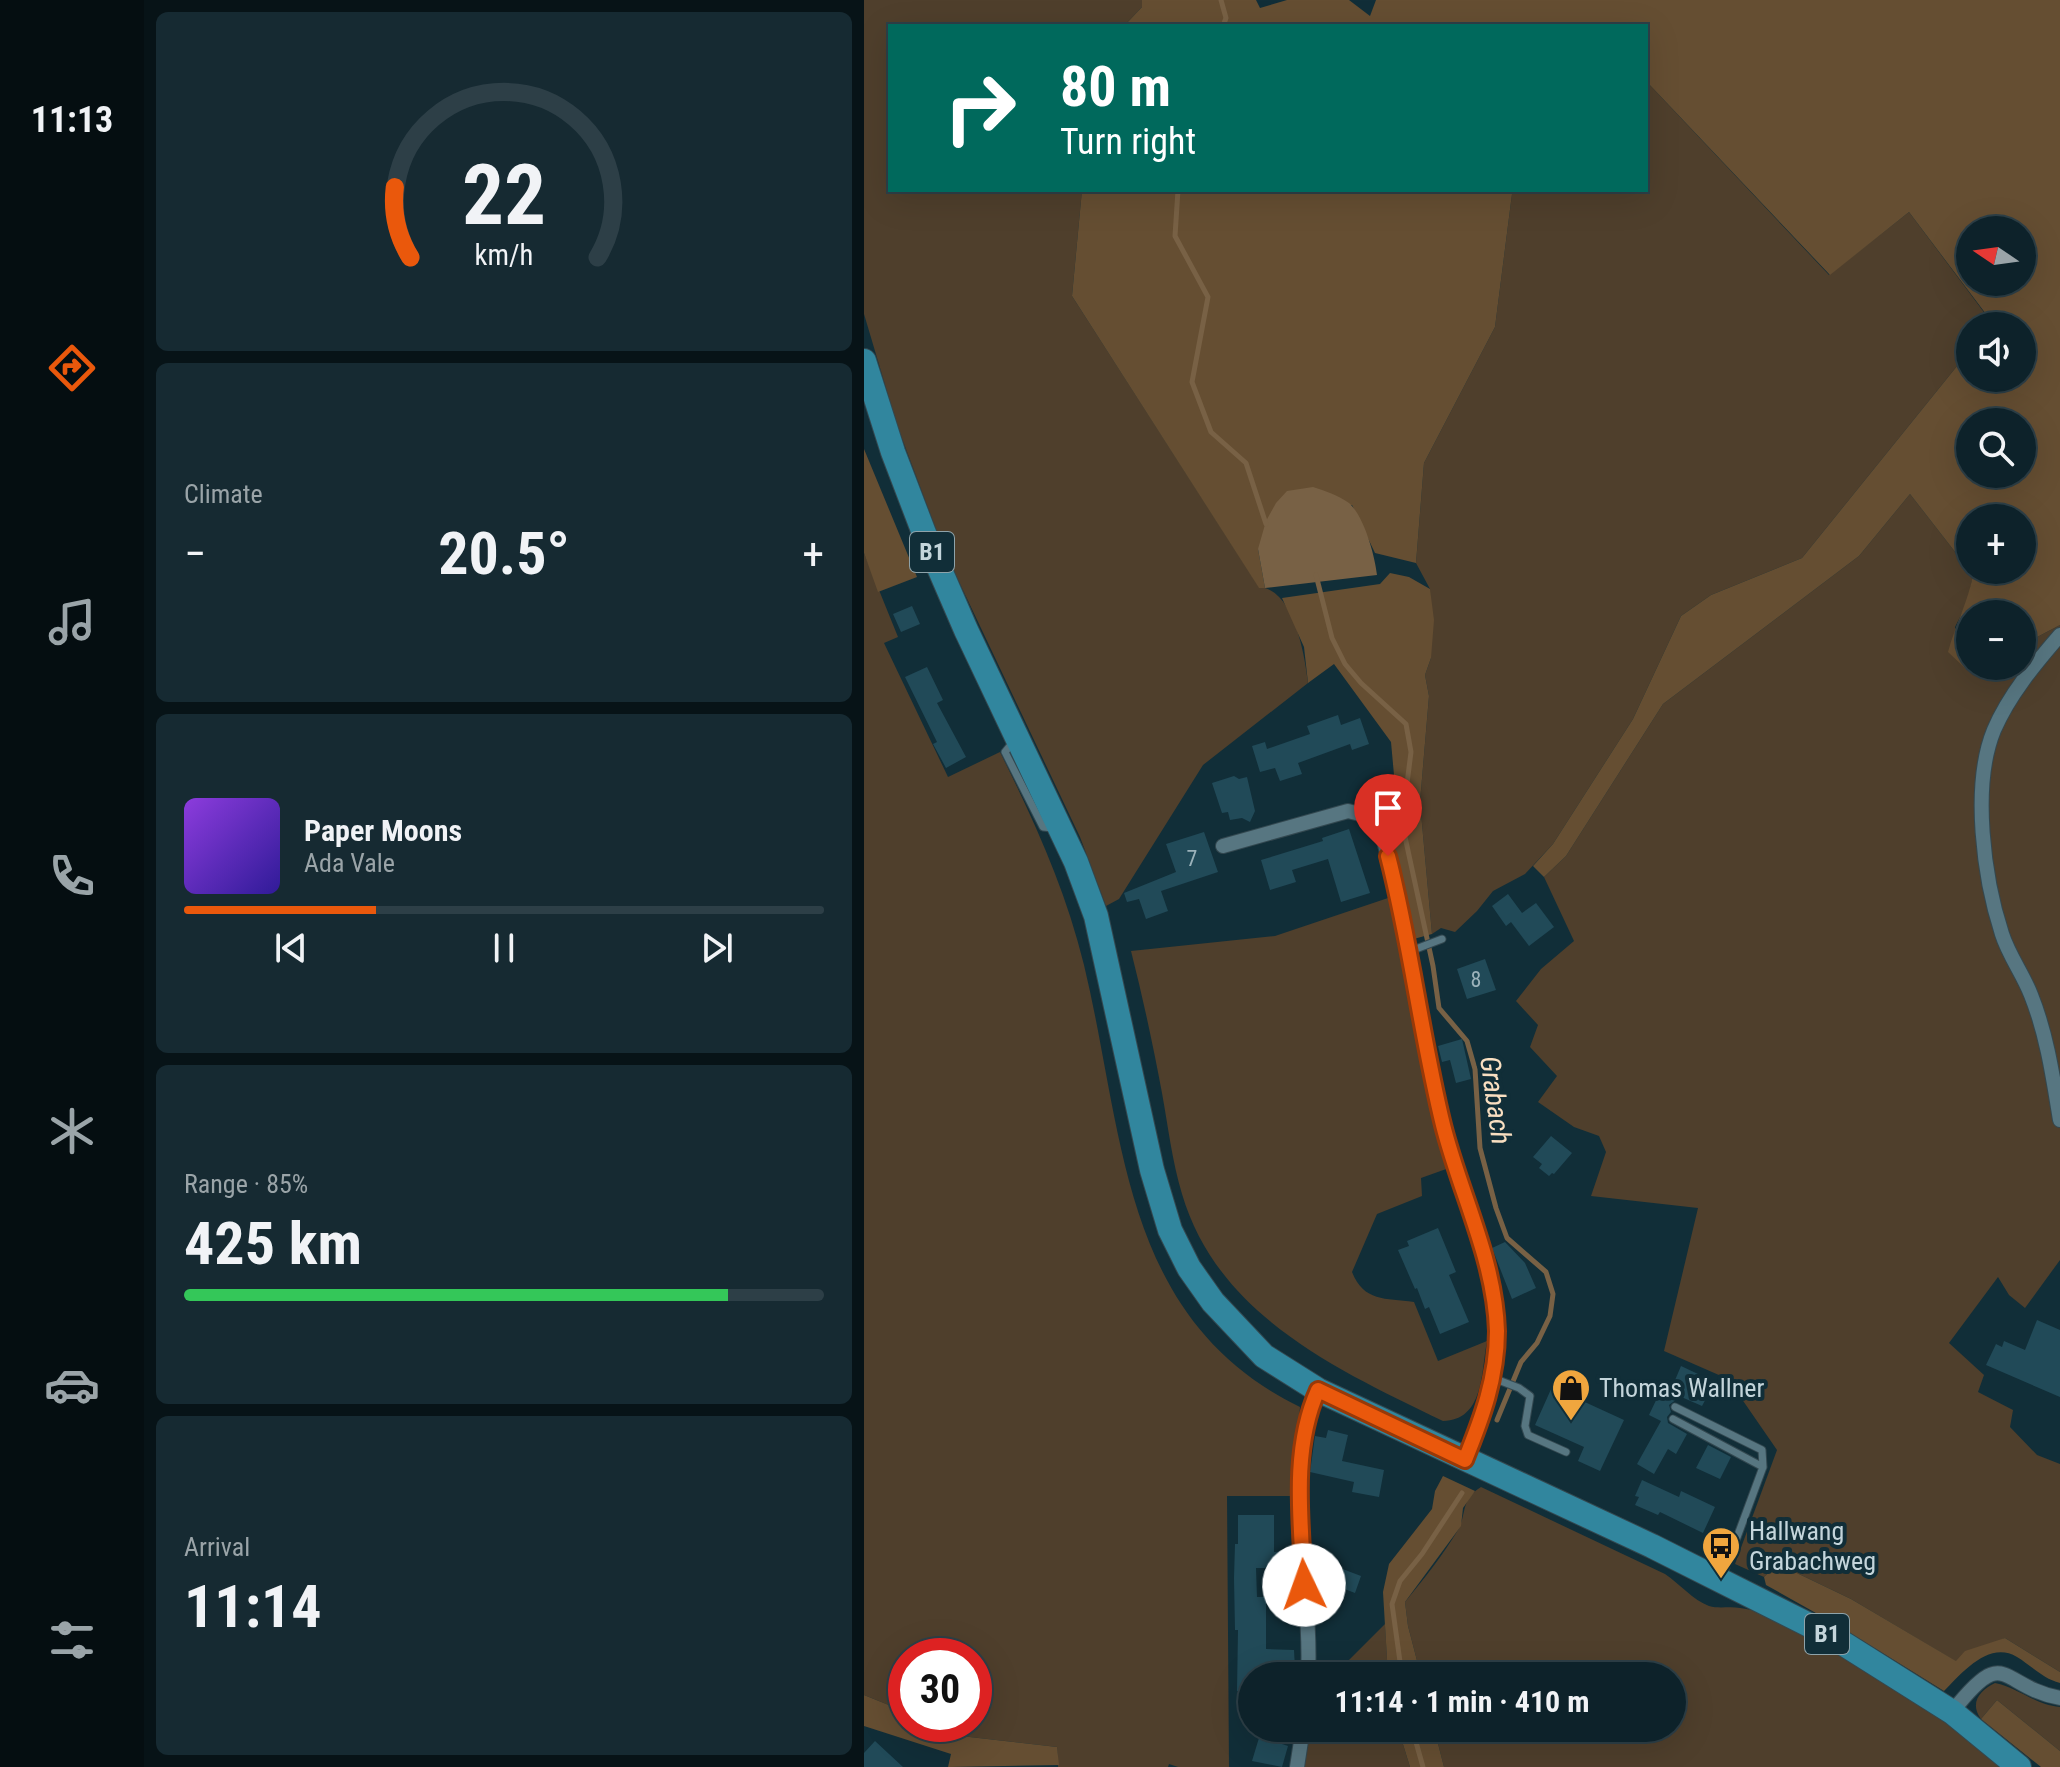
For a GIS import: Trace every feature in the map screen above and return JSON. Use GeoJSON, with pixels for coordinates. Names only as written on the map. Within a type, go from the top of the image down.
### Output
{"type":"FeatureCollection","features":[{"type":"Feature","properties":{"kind":"main road","name":"B1"},"geometry":{"type":"LineString","coordinates":[[864,361],[893,452],[924,533],[966,630],[1061,829],[1096,916],[1152,1170],[1170,1230],[1189,1268],[1213,1302],[1264,1356],[1318,1390],[1721,1580],[1833,1637],[1952,1712],[2019,1767]]}},
{"type":"Feature","properties":{"kind":"street"},"geometry":{"type":"LineString","coordinates":[[2060,635],[2017,691],[1994,732],[1987,759],[1983,833],[1987,884],[2003,938],[2031,994],[2050,1054],[2060,1120]]}},
{"type":"Feature","properties":{"kind":"street"},"geometry":{"type":"LineString","coordinates":[[1223,846],[1348,811],[1368,816],[1381,830],[1414,950],[1443,1126],[1485,1260],[1497,1329],[1498,1380],[1465,1460]]}},
{"type":"Feature","properties":{"kind":"street"},"geometry":{"type":"LineString","coordinates":[[1307,1662],[1300,1500],[1303,1438],[1310,1407],[1318,1390]]}},
{"type":"Feature","properties":{"kind":"street"},"geometry":{"type":"LineString","coordinates":[[1952,1712],[1972,1686],[1983,1676],[1994,1673],[2005,1673],[2047,1696],[2060,1698]]}},
{"type":"Feature","properties":{"kind":"street"},"geometry":{"type":"LineString","coordinates":[[1297,1767],[1301,1742]]}},
{"type":"Feature","properties":{"kind":"lane"},"geometry":{"type":"LineString","coordinates":[[1414,950],[1438,940]]}},
{"type":"Feature","properties":{"kind":"lane"},"geometry":{"type":"LineString","coordinates":[[1498,1380],[1530,1396],[1525,1426],[1528,1435],[1566,1452]]}},
{"type":"Feature","properties":{"kind":"lane"},"geometry":{"type":"LineString","coordinates":[[1675,1407],[1762,1450],[1763,1467],[1721,1580]]}},
{"type":"Feature","properties":{"kind":"lane"},"geometry":{"type":"LineString","coordinates":[[1673,1419],[1763,1467]]}},
{"type":"Feature","properties":{"kind":"shaded area"},"geometry":{"type":"Polygon","coordinates":[[[864,0],[1142,0],[1142,7],[1126,24],[888,24],[888,192],[1082,192],[1072,296],[1259,587],[1281,599],[1289,611],[1304,657],[1308,683],[1203,765],[1119,899],[1106,906],[1080,837],[943,548],[897,425],[864,314],[864,0]]]}},
{"type":"Feature","properties":{"kind":"shaded area"},"geometry":{"type":"Polygon","coordinates":[[[1142,0],[1256,0],[1260,8],[1287,0],[1349,0],[1370,16],[1376,0],[2060,0],[2060,625],[2036,638],[2036,600],[1966,600],[1971,584],[2036,584],[2036,504],[1956,504],[1956,553],[1910,494],[1859,556],[1663,704],[1566,856],[1544,877],[1533,866],[1553,844],[1633,719],[1681,616],[1711,595],[1802,558],[1956,367],[1956,392],[2036,392],[2036,312],[1984,312],[1972,296],[2036,296],[2036,216],[1956,216],[1956,274],[1909,212],[1830,275],[1648,83],[1648,24],[1126,24],[1142,7],[1142,0]]]}},
{"type":"Feature","properties":{"kind":"shaded area"},"geometry":{"type":"Polygon","coordinates":[[[1648,83],[1829,275],[1909,212],[1956,275],[1956,296],[1972,296],[1984,312],[1956,312],[1956,367],[1802,558],[1711,595],[1681,616],[1633,719],[1553,844],[1525,874],[1493,891],[1455,932],[1441,928],[1432,934],[1420,802],[1429,696],[1425,675],[1431,658],[1430,589],[1416,563],[1424,463],[1495,327],[1514,192],[1648,192],[1648,83]]]}},
{"type":"Feature","properties":{"kind":"shaded area"},"geometry":{"type":"Polygon","coordinates":[[[1082,192],[1514,192],[1495,327],[1424,463],[1416,563],[1375,553],[1352,505],[1258,549],[1265,588],[1259,588],[1072,296],[1082,192]]]}},
{"type":"Feature","properties":{"kind":"shaded area"},"geometry":{"type":"Polygon","coordinates":[[[864,449],[917,577],[878,592],[864,553],[864,449]]]}},
{"type":"Feature","properties":{"kind":"shaded area"},"geometry":{"type":"Polygon","coordinates":[[[1313,487],[1340,498],[1354,509],[1368,537],[1377,575],[1265,588],[1258,549],[1266,521],[1287,491],[1313,487]]]}},
{"type":"Feature","properties":{"kind":"shaded area"},"geometry":{"type":"Polygon","coordinates":[[[1910,494],[1956,553],[1956,584],[1971,584],[1968,600],[1956,600],[1956,680],[2036,680],[2036,638],[2060,625],[2060,1260],[2025,1308],[2009,1295],[1998,1277],[1949,1343],[1984,1375],[1978,1392],[2013,1410],[2010,1427],[2037,1455],[2060,1464],[2060,1672],[2005,1638],[1957,1662],[1851,1599],[1778,1564],[1764,1577],[1735,1564],[1777,1450],[1728,1379],[1664,1351],[1698,1208],[1591,1196],[1606,1152],[1599,1136],[1574,1127],[1538,1102],[1557,1076],[1530,1047],[1538,1025],[1516,1001],[1541,969],[1574,941],[1544,877],[1566,856],[1663,704],[1859,556],[1910,494]]]}},
{"type":"Feature","properties":{"kind":"shaded area"},"geometry":{"type":"Polygon","coordinates":[[[864,553],[898,637],[884,643],[948,777],[1000,752],[1048,856],[1084,965],[1123,1156],[1140,1217],[1163,1273],[1196,1325],[1241,1370],[1300,1407],[1293,1496],[1227,1496],[1229,1767],[1178,1767],[1169,1764],[1168,1767],[1058,1767],[1057,1747],[992,1740],[992,1638],[888,1638],[888,1705],[864,1695],[864,553]]]}},
{"type":"Feature","properties":{"kind":"shaded area"},"geometry":{"type":"Polygon","coordinates":[[[1390,573],[1409,577],[1430,589],[1434,620],[1431,658],[1425,675],[1429,696],[1420,802],[1432,934],[1399,943],[1391,897],[1388,828],[1394,775],[1391,742],[1334,664],[1308,683],[1304,647],[1282,598],[1380,584],[1390,573]]]}},
{"type":"Feature","properties":{"kind":"shaded area"},"geometry":{"type":"Polygon","coordinates":[[[1956,629],[1956,660],[1948,652],[1956,629]]]}},
{"type":"Feature","properties":{"kind":"shaded area"},"geometry":{"type":"Polygon","coordinates":[[[1391,897],[1423,1068],[1449,1168],[1421,1178],[1422,1196],[1377,1214],[1352,1272],[1369,1294],[1414,1302],[1438,1361],[1487,1341],[1481,1380],[1473,1404],[1456,1419],[1443,1421],[1324,1359],[1253,1306],[1223,1274],[1199,1237],[1182,1194],[1131,951],[1275,936],[1391,897]]]}},
{"type":"Feature","properties":{"kind":"shaded area"},"geometry":{"type":"Polygon","coordinates":[[[1443,1476],[1475,1491],[1463,1508],[1461,1526],[1405,1602],[1417,1662],[1387,1662],[1383,1592],[1389,1564],[1432,1509],[1435,1491],[1443,1476]]]}},
{"type":"Feature","properties":{"kind":"shaded area"},"geometry":{"type":"Polygon","coordinates":[[[1481,1487],[1665,1574],[1709,1606],[1760,1612],[1790,1625],[1868,1667],[2005,1767],[1444,1767],[1438,1742],[1686,1742],[1686,1662],[1417,1662],[1405,1602],[1452,1539],[1474,1492],[1481,1487]]]}},
{"type":"Feature","properties":{"kind":"shaded area"},"geometry":{"type":"Polygon","coordinates":[[[1778,1564],[1851,1599],[1956,1661],[1965,1651],[2005,1638],[2060,1672],[2060,1683],[2017,1657],[1996,1653],[1977,1661],[1944,1691],[1766,1585],[1764,1577],[1778,1564]]]}},
{"type":"Feature","properties":{"kind":"shaded area"},"geometry":{"type":"Polygon","coordinates":[[[1385,1624],[1387,1662],[1347,1662],[1385,1624]]]}},
{"type":"Feature","properties":{"kind":"shaded area"},"geometry":{"type":"Polygon","coordinates":[[[1995,1683],[2060,1707],[2060,1751],[1997,1700],[1981,1719],[1976,1702],[1985,1689],[1995,1683]]]}},
{"type":"Feature","properties":{"kind":"shaded area"},"geometry":{"type":"Polygon","coordinates":[[[864,1695],[888,1705],[888,1734],[864,1726],[864,1695]]]}},
{"type":"Feature","properties":{"kind":"shaded area"},"geometry":{"type":"Polygon","coordinates":[[[1997,1700],[2060,1751],[2060,1767],[2041,1767],[1981,1719],[1997,1700]]]}},
{"type":"Feature","properties":{"kind":"shaded area"},"geometry":{"type":"Polygon","coordinates":[[[992,1740],[1057,1747],[1059,1765],[948,1767],[951,1754],[914,1742],[992,1742],[992,1740]]]}},
{"type":"Feature","properties":{"kind":"shaded area"},"geometry":{"type":"Polygon","coordinates":[[[1306,1742],[1402,1742],[1410,1767],[1303,1767],[1306,1742]]]}},
{"type":"Feature","properties":{"kind":"shaded area"},"geometry":{"type":"Polygon","coordinates":[[[1402,1742],[1438,1742],[1444,1767],[1410,1767],[1402,1742]]]}},
{"type":"Feature","properties":{"kind":"building"},"geometry":{"type":"Polygon","coordinates":[[[912,606],[920,624],[901,632],[893,614],[912,606]]]}},
{"type":"Feature","properties":{"kind":"building"},"geometry":{"type":"Polygon","coordinates":[[[927,667],[943,700],[937,703],[966,757],[946,768],[933,744],[937,742],[905,677],[927,667]]]}},
{"type":"Feature","properties":{"kind":"building"},"geometry":{"type":"Polygon","coordinates":[[[1338,715],[1341,725],[1360,718],[1369,744],[1352,750],[1350,744],[1298,763],[1302,774],[1280,781],[1275,768],[1260,772],[1252,746],[1265,742],[1267,749],[1310,734],[1307,726],[1338,715]]]}},
{"type":"Feature","properties":{"kind":"building"},"geometry":{"type":"Polygon","coordinates":[[[1234,776],[1239,779],[1247,777],[1255,811],[1250,822],[1242,818],[1230,820],[1228,812],[1222,813],[1212,783],[1234,776]]]}},
{"type":"Feature","properties":{"kind":"building"},"geometry":{"type":"Polygon","coordinates":[[[1349,829],[1370,893],[1341,902],[1328,859],[1292,870],[1296,882],[1270,890],[1261,860],[1323,841],[1322,838],[1349,829]]]}},
{"type":"Feature","properties":{"kind":"building"},"geometry":{"type":"Polygon","coordinates":[[[1204,832],[1218,872],[1161,891],[1168,911],[1146,919],[1139,899],[1127,902],[1124,893],[1176,872],[1166,844],[1204,832]]]}},
{"type":"Feature","properties":{"kind":"building"},"geometry":{"type":"Polygon","coordinates":[[[1508,894],[1522,913],[1536,903],[1554,927],[1529,946],[1511,922],[1506,926],[1492,906],[1508,894]]]}},
{"type":"Feature","properties":{"kind":"building"},"geometry":{"type":"Polygon","coordinates":[[[1485,959],[1496,990],[1467,999],[1457,969],[1485,959]]]}},
{"type":"Feature","properties":{"kind":"building"},"geometry":{"type":"Polygon","coordinates":[[[1462,1039],[1471,1079],[1456,1083],[1450,1060],[1442,1062],[1438,1046],[1462,1039]]]}},
{"type":"Feature","properties":{"kind":"building"},"geometry":{"type":"Polygon","coordinates":[[[1551,1136],[1572,1153],[1549,1176],[1539,1168],[1542,1164],[1533,1157],[1551,1136]]]}},
{"type":"Feature","properties":{"kind":"building"},"geometry":{"type":"Polygon","coordinates":[[[1438,1228],[1456,1272],[1449,1275],[1469,1322],[1440,1334],[1398,1250],[1409,1246],[1407,1241],[1438,1228]]]}},
{"type":"Feature","properties":{"kind":"building"},"geometry":{"type":"Polygon","coordinates":[[[1505,1242],[1525,1263],[1536,1288],[1512,1299],[1492,1248],[1505,1242]]]}},
{"type":"Feature","properties":{"kind":"building"},"geometry":{"type":"Polygon","coordinates":[[[2037,1320],[2060,1330],[2060,1397],[1986,1365],[1996,1344],[2002,1347],[2004,1341],[2025,1350],[2037,1320]]]}},
{"type":"Feature","properties":{"kind":"building"},"geometry":{"type":"Polygon","coordinates":[[[1681,1366],[1715,1382],[1702,1406],[1670,1392],[1681,1366]]]}},
{"type":"Feature","properties":{"kind":"building"},"geometry":{"type":"Polygon","coordinates":[[[1552,1387],[1624,1420],[1600,1471],[1578,1461],[1584,1447],[1535,1425],[1552,1387]]]}},
{"type":"Feature","properties":{"kind":"building"},"geometry":{"type":"Polygon","coordinates":[[[1660,1392],[1677,1399],[1669,1405],[1668,1423],[1687,1434],[1676,1454],[1668,1449],[1654,1474],[1637,1464],[1661,1421],[1649,1415],[1660,1392]]]}},
{"type":"Feature","properties":{"kind":"building"},"geometry":{"type":"Polygon","coordinates":[[[1328,1430],[1348,1435],[1342,1461],[1384,1470],[1379,1497],[1352,1492],[1354,1482],[1310,1472],[1315,1436],[1326,1438],[1328,1430]]]}},
{"type":"Feature","properties":{"kind":"building"},"geometry":{"type":"Polygon","coordinates":[[[1708,1445],[1731,1457],[1720,1479],[1696,1468],[1708,1445]]]}},
{"type":"Feature","properties":{"kind":"building"},"geometry":{"type":"Polygon","coordinates":[[[1642,1480],[1679,1497],[1681,1491],[1715,1507],[1703,1533],[1660,1512],[1658,1515],[1635,1505],[1639,1497],[1635,1496],[1642,1480]]]}},
{"type":"Feature","properties":{"kind":"building"},"geometry":{"type":"Polygon","coordinates":[[[1238,1515],[1274,1515],[1274,1552],[1292,1551],[1293,1568],[1256,1568],[1257,1597],[1266,1597],[1266,1649],[1294,1650],[1295,1662],[1238,1662],[1237,1691],[1238,1630],[1235,1630],[1234,1578],[1235,1544],[1238,1544],[1238,1515]]]}},
{"type":"Feature","properties":{"kind":"building"},"geometry":{"type":"Polygon","coordinates":[[[1332,1565],[1361,1576],[1355,1593],[1326,1582],[1332,1565]]]}},
{"type":"Feature","properties":{"kind":"building"},"geometry":{"type":"Polygon","coordinates":[[[875,1741],[903,1767],[864,1767],[864,1753],[875,1741]]]}},
{"type":"Feature","properties":{"kind":"building"},"geometry":{"type":"Polygon","coordinates":[[[1258,1742],[1288,1746],[1282,1767],[1252,1761],[1258,1742]]]}},
{"type":"Feature","properties":{"kind":"waterway","name":"Grabach"},"geometry":{"type":"LineString","coordinates":[[1221,0],[1226,18],[1224,24]]}},
{"type":"Feature","properties":{"kind":"waterway","name":"Grabach"},"geometry":{"type":"LineString","coordinates":[[1178,192],[1175,236],[1208,297],[1192,382],[1211,432],[1246,463],[1266,524]]}},
{"type":"Feature","properties":{"kind":"waterway","name":"Grabach"},"geometry":{"type":"LineString","coordinates":[[1316,575],[1332,638],[1345,664],[1406,724],[1411,752],[1402,823],[1439,1008],[1467,1041],[1475,1069],[1480,1148],[1507,1238],[1546,1272],[1553,1294],[1550,1316],[1537,1343],[1521,1362],[1497,1420]]}},
{"type":"Feature","properties":{"kind":"waterway","name":"Grabach"},"geometry":{"type":"LineString","coordinates":[[1400,1662],[1392,1604],[1400,1581],[1422,1554],[1462,1493]]}},
{"type":"Feature","properties":{"kind":"waterway","name":"Grabach"},"geometry":{"type":"LineString","coordinates":[[1416,1742],[1423,1767]]}},
{"type":"Feature","properties":{"kind":"place","name":"Thomas Wallner"},"geometry":{"type":"Point","coordinates":[1571,1422]}},
{"type":"Feature","properties":{"kind":"place","name":"Hallwang Grabachweg"},"geometry":{"type":"Point","coordinates":[1721,1580]}},
{"type":"Feature","properties":{"kind":"route"},"geometry":{"type":"LineString","coordinates":[[1304,1585],[1300,1500],[1303,1438],[1310,1407],[1318,1390],[1465,1460],[1484,1410],[1496,1364],[1494,1301],[1485,1260],[1443,1126],[1388,856]]}}]}
